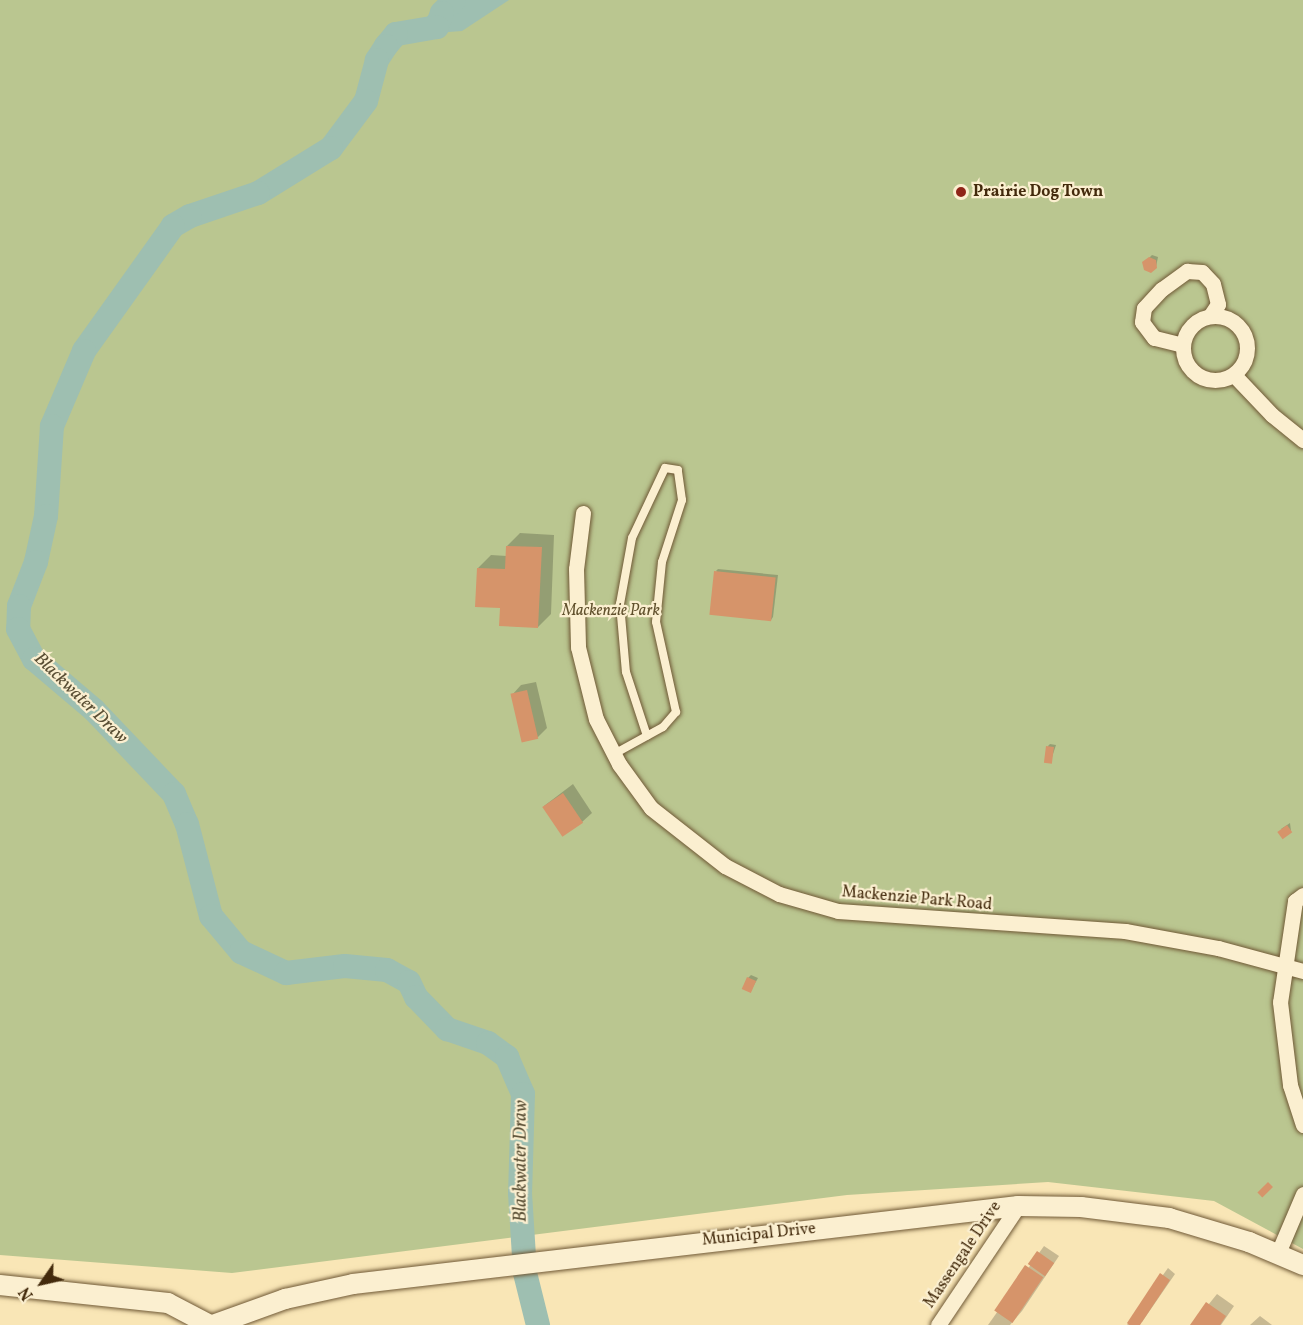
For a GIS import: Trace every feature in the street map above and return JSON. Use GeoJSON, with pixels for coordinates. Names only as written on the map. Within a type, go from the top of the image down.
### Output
{"type":"FeatureCollection","features":[{"type":"Feature","properties":{"kind":"street"},"geometry":{"type":"LineString","coordinates":[[1183,345],[1154,338],[1142,322],[1144,308],[1162,289],[1187,272],[1203,272],[1213,284],[1218,304],[1210,316],[1192,326],[1183,345],[1187,366],[1204,379],[1225,380],[1234,375],[1247,357],[1245,336],[1231,320],[1210,316]]}},
{"type":"Feature","properties":{"kind":"street"},"geometry":{"type":"LineString","coordinates":[[1234,375],[1272,415],[1303,440]]}},
{"type":"Feature","properties":{"kind":"street","name":"Mackenzie Park Road"},"geometry":{"type":"LineString","coordinates":[[583,513],[576,568],[579,656],[596,719],[632,785],[663,819],[724,866],[779,894],[860,914],[1125,931],[1218,948],[1303,971]]}},
{"type":"Feature","properties":{"kind":"street"},"geometry":{"type":"LineString","coordinates":[[1303,895],[1295,901],[1283,965],[1281,1033],[1290,1085],[1303,1125]]}},
{"type":"Feature","properties":{"kind":"street"},"geometry":{"type":"LineString","coordinates":[[1278,1253],[1303,1194]]}},
{"type":"Feature","properties":{"kind":"street","name":"Municipal Drive"},"geometry":{"type":"LineString","coordinates":[[212,1325],[313,1290],[522,1263],[1018,1206],[1081,1207],[1169,1218],[1278,1253],[1303,1265]]}},
{"type":"Feature","properties":{"kind":"street","name":"Massengale Drive"},"geometry":{"type":"LineString","coordinates":[[938,1325],[1018,1206]]}},
{"type":"Feature","properties":{"kind":"street"},"geometry":{"type":"LineString","coordinates":[[0,1285],[168,1303],[212,1325]]}},
{"type":"Feature","properties":{"kind":"lane"},"geometry":{"type":"LineString","coordinates":[[614,754],[647,736],[673,718],[677,706],[659,646],[656,622],[663,562],[682,509],[678,470],[665,468],[632,538],[624,565],[620,604],[626,672],[647,736]]}},
{"type":"Feature","properties":{"kind":"green space","name":"Mackenzie Park"},"geometry":{"type":"Polygon","coordinates":[[[0,0],[1303,0],[1303,1249],[1214,1201],[1048,1182],[847,1195],[232,1273],[0,1255],[0,0]]]}},
{"type":"Feature","properties":{"kind":"shaded area"},"geometry":{"type":"Polygon","coordinates":[[[441,0],[509,0],[462,31],[423,34],[421,24],[441,0]]]}},
{"type":"Feature","properties":{"kind":"building"},"geometry":{"type":"Polygon","coordinates":[[[1149,257],[1156,260],[1157,268],[1151,273],[1144,270],[1142,262],[1149,257]]]}},
{"type":"Feature","properties":{"kind":"building"},"geometry":{"type":"Polygon","coordinates":[[[506,546],[542,547],[538,628],[499,626],[500,608],[475,607],[477,568],[505,569],[506,546]]]}},
{"type":"Feature","properties":{"kind":"building"},"geometry":{"type":"Polygon","coordinates":[[[714,571],[776,577],[771,621],[709,615],[714,571]]]}},
{"type":"Feature","properties":{"kind":"building"},"geometry":{"type":"Polygon","coordinates":[[[527,690],[538,739],[522,743],[510,694],[527,690]]]}},
{"type":"Feature","properties":{"kind":"building"},"geometry":{"type":"Polygon","coordinates":[[[1046,746],[1054,747],[1052,764],[1044,763],[1046,746]]]}},
{"type":"Feature","properties":{"kind":"building"},"geometry":{"type":"Polygon","coordinates":[[[563,793],[583,823],[562,837],[542,807],[563,793]]]}},
{"type":"Feature","properties":{"kind":"building"},"geometry":{"type":"Polygon","coordinates":[[[1287,825],[1292,832],[1283,839],[1277,832],[1287,825]]]}},
{"type":"Feature","properties":{"kind":"building"},"geometry":{"type":"Polygon","coordinates":[[[747,977],[756,981],[751,993],[742,989],[747,977]]]}},
{"type":"Feature","properties":{"kind":"building"},"geometry":{"type":"Polygon","coordinates":[[[1268,1182],[1273,1187],[1262,1198],[1257,1193],[1268,1182]]]}},
{"type":"Feature","properties":{"kind":"building"},"geometry":{"type":"Polygon","coordinates":[[[1037,1251],[1054,1263],[1045,1276],[1028,1264],[1037,1251]]]}},
{"type":"Feature","properties":{"kind":"building"},"geometry":{"type":"Polygon","coordinates":[[[1025,1265],[1043,1277],[1012,1323],[994,1311],[1025,1265]]]}},
{"type":"Feature","properties":{"kind":"building"},"geometry":{"type":"Polygon","coordinates":[[[1160,1273],[1170,1280],[1140,1325],[1129,1325],[1127,1323],[1160,1273]]]}},
{"type":"Feature","properties":{"kind":"building"},"geometry":{"type":"Polygon","coordinates":[[[1206,1302],[1226,1316],[1220,1325],[1190,1325],[1206,1302]]]}},
{"type":"Feature","properties":{"kind":"waterway","name":"Blackwater Draw"},"geometry":{"type":"LineString","coordinates":[[454,0],[442,13],[437,27],[396,34],[386,46],[377,60],[366,101],[331,148],[258,193],[190,216],[173,226],[84,351],[52,426],[46,516],[36,562],[19,606],[18,629],[34,659],[94,710],[174,794],[187,824],[211,916],[241,952],[286,973],[345,966],[387,970],[409,982],[416,997],[447,1029],[488,1043],[507,1057],[523,1094],[520,1193],[525,1273],[538,1325]]}},
{"type":"Feature","properties":{"kind":"place","name":"Prairie Dog Town"},"geometry":{"type":"Point","coordinates":[961,192]}}]}
